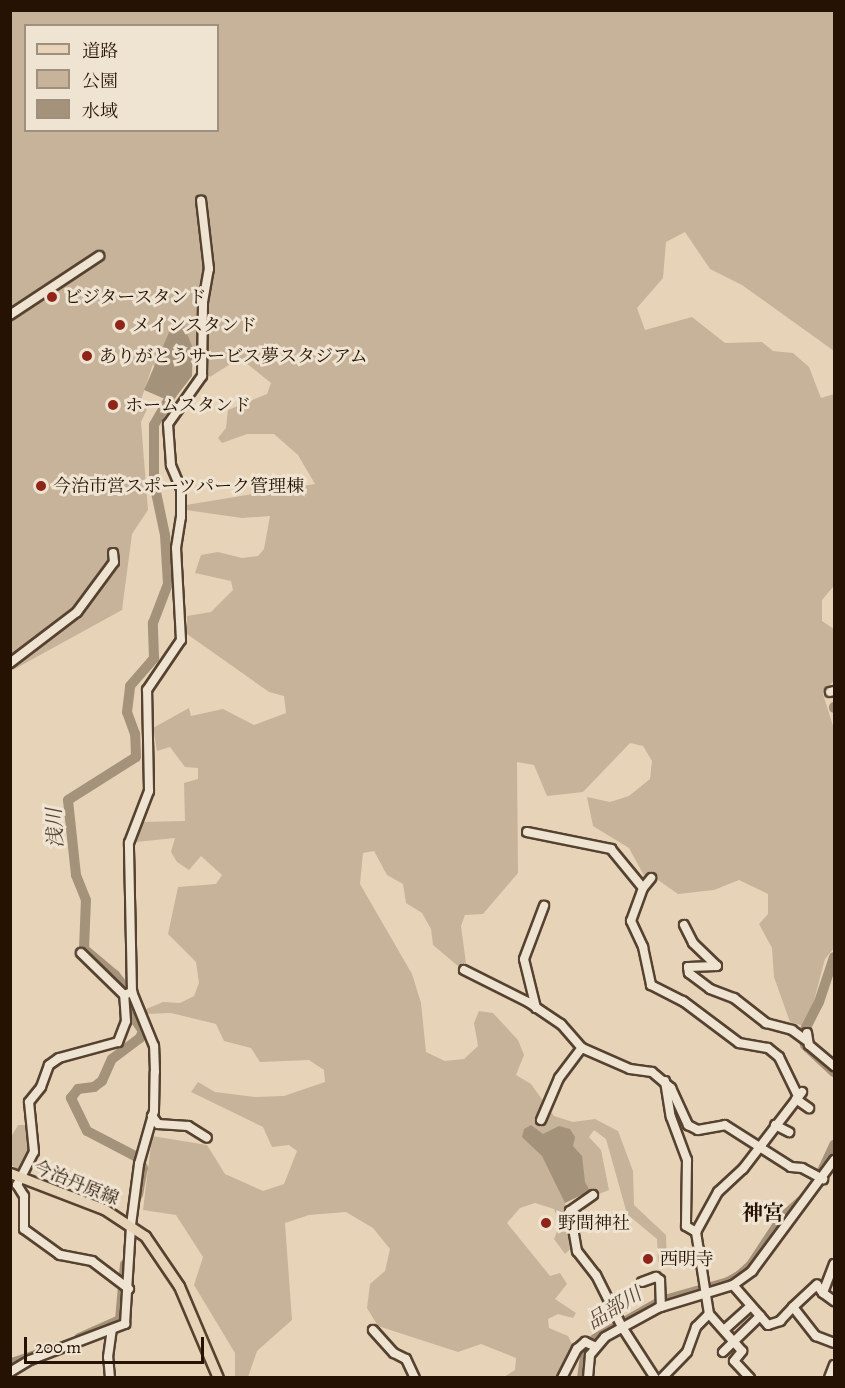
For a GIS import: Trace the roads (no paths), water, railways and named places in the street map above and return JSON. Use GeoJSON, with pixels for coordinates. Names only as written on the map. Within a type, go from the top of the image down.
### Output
{"type":"FeatureCollection","features":[{"type":"Feature","properties":{"kind":"main road","name":"今治丹原線"},"geometry":{"type":"LineString","coordinates":[[15,1175],[104,1209],[130,1225],[156,1247],[169,1268],[218,1377]]}},
{"type":"Feature","properties":{"kind":"street"},"geometry":{"type":"LineString","coordinates":[[129,1289],[92,1261],[60,1255],[24,1229],[15,1175],[34,1152],[29,1102],[41,1088],[49,1065],[59,1058],[118,1042],[126,1021],[129,843],[149,791],[147,690],[181,640],[176,548],[181,517],[181,489],[171,465],[168,424],[202,376],[202,312],[209,269],[201,200]]}},
{"type":"Feature","properties":{"kind":"street"},"geometry":{"type":"LineString","coordinates":[[10,315],[99,256]]}},
{"type":"Feature","properties":{"kind":"street"},"geometry":{"type":"LineString","coordinates":[[10,663],[77,612],[114,562],[113,553]]}},
{"type":"Feature","properties":{"kind":"street"},"geometry":{"type":"LineString","coordinates":[[527,832],[611,849],[643,888]]}},
{"type":"Feature","properties":{"kind":"street"},"geometry":{"type":"LineString","coordinates":[[651,878],[643,888],[631,921],[643,946],[651,985],[683,1001],[739,1043],[768,1048],[779,1057],[799,1096],[810,1108]]}},
{"type":"Feature","properties":{"kind":"street"},"geometry":{"type":"LineString","coordinates":[[536,1008],[524,959],[544,906]]}},
{"type":"Feature","properties":{"kind":"street"},"geometry":{"type":"LineString","coordinates":[[684,925],[693,943],[717,966],[688,967],[689,973],[710,989],[734,998],[766,1023],[792,1030],[806,1038],[834,1066]]}},
{"type":"Feature","properties":{"kind":"street"},"geometry":{"type":"LineString","coordinates":[[10,1372],[30,1360],[125,1324],[129,1289],[130,1225],[139,1164],[152,1116],[154,1046],[128,993],[81,953]]}},
{"type":"Feature","properties":{"kind":"street"},"geometry":{"type":"LineString","coordinates":[[464,970],[536,1008],[561,1024],[582,1048],[630,1069],[652,1072],[664,1081],[688,1125],[698,1130],[725,1125],[791,1167],[802,1168],[823,1179]]}},
{"type":"Feature","properties":{"kind":"street"},"geometry":{"type":"LineString","coordinates":[[541,1120],[559,1078],[582,1048]]}},
{"type":"Feature","properties":{"kind":"street"},"geometry":{"type":"LineString","coordinates":[[664,1081],[670,1117],[687,1161],[686,1226],[696,1232]]}},
{"type":"Feature","properties":{"kind":"street"},"geometry":{"type":"LineString","coordinates":[[750,1377],[734,1361],[742,1352],[709,1314],[704,1294],[696,1232],[718,1192],[743,1169],[757,1146],[799,1096]]}},
{"type":"Feature","properties":{"kind":"street"},"geometry":{"type":"LineString","coordinates":[[152,1116],[158,1124],[188,1126],[207,1138]]}},
{"type":"Feature","properties":{"kind":"street"},"geometry":{"type":"LineString","coordinates":[[775,1125],[789,1132]]}},
{"type":"Feature","properties":{"kind":"street"},"geometry":{"type":"LineString","coordinates":[[588,1377],[594,1346],[622,1327],[661,1307],[733,1285],[752,1271],[823,1179],[834,1160]]}},
{"type":"Feature","properties":{"kind":"street"},"geometry":{"type":"LineString","coordinates":[[593,1195],[570,1211],[569,1220],[577,1251],[604,1288],[622,1327],[655,1377]]}},
{"type":"Feature","properties":{"kind":"street"},"geometry":{"type":"LineString","coordinates":[[823,1293],[834,1264]]}},
{"type":"Feature","properties":{"kind":"street"},"geometry":{"type":"LineString","coordinates":[[642,1282],[656,1277],[660,1280],[661,1307]]}},
{"type":"Feature","properties":{"kind":"street"},"geometry":{"type":"LineString","coordinates":[[733,1285],[770,1326],[776,1324],[817,1285],[834,1301]]}},
{"type":"Feature","properties":{"kind":"street"},"geometry":{"type":"LineString","coordinates":[[724,1330],[751,1306]]}},
{"type":"Feature","properties":{"kind":"street"},"geometry":{"type":"LineString","coordinates":[[793,1307],[816,1336],[834,1343]]}},
{"type":"Feature","properties":{"kind":"street"},"geometry":{"type":"LineString","coordinates":[[662,1377],[687,1352],[696,1327],[709,1314]]}},
{"type":"Feature","properties":{"kind":"street"},"geometry":{"type":"LineString","coordinates":[[723,1352],[760,1316]]}},
{"type":"Feature","properties":{"kind":"street"},"geometry":{"type":"LineString","coordinates":[[110,1377],[112,1330]]}},
{"type":"Feature","properties":{"kind":"street"},"geometry":{"type":"LineString","coordinates":[[373,1330],[394,1353],[406,1359],[415,1377]]}},
{"type":"Feature","properties":{"kind":"street"},"geometry":{"type":"LineString","coordinates":[[562,1377],[577,1349],[585,1342],[594,1346]]}},
{"type":"Feature","properties":{"kind":"street"},"geometry":{"type":"LineString","coordinates":[[829,1377],[834,1365]]}},
{"type":"Feature","properties":{"kind":"water"},"geometry":{"type":"Polygon","coordinates":[[[183,323],[193,349],[192,376],[172,402],[144,390],[171,328],[183,323]]]}},
{"type":"Feature","properties":{"kind":"water"},"geometry":{"type":"Polygon","coordinates":[[[531,1125],[543,1134],[559,1126],[570,1129],[575,1137],[573,1146],[582,1156],[585,1182],[590,1191],[565,1203],[542,1156],[522,1137],[524,1129],[531,1125]]]}},
{"type":"Feature","properties":{"kind":"waterway","name":"浅川"},"geometry":{"type":"LineString","coordinates":[[138,1195],[143,1168],[137,1157],[87,1131],[71,1098],[78,1089],[94,1087],[102,1081],[112,1059],[140,1038],[143,1031],[131,1014],[126,989],[115,975],[84,949],[86,900],[76,875],[68,800],[136,757],[135,734],[127,712],[130,686],[154,658],[153,623],[168,584],[165,535],[154,483],[154,425],[173,392]]}},
{"type":"Feature","properties":{"kind":"waterway","name":"品部川"},"geometry":{"type":"LineString","coordinates":[[834,957],[819,1002],[802,1035],[805,1045],[834,1072]]}},
{"type":"Feature","properties":{"kind":"waterway","name":"品部川"},"geometry":{"type":"LineString","coordinates":[[822,1171],[834,1145]]}},
{"type":"Feature","properties":{"kind":"waterway","name":"品部川"},"geometry":{"type":"LineString","coordinates":[[582,1378],[586,1348],[596,1338],[661,1301],[728,1282],[740,1275],[751,1265],[782,1218],[801,1201]]}},
{"type":"Feature","properties":{"kind":"waterway","name":"浅川"},"geometry":{"type":"LineString","coordinates":[[79,1338],[120,1320],[125,1264]]}},
{"type":"Feature","properties":{"kind":"waterway","name":"浅川"},"geometry":{"type":"LineString","coordinates":[[10,1376],[15,1362],[47,1351]]}},
{"type":"Feature","properties":{"kind":"place","name":"ビジタースタンド"},"geometry":{"type":"Point","coordinates":[52,297]}},
{"type":"Feature","properties":{"kind":"place","name":"メインスタンド"},"geometry":{"type":"Point","coordinates":[120,325]}},
{"type":"Feature","properties":{"kind":"place","name":"ありがとうサービス夢スタジアム"},"geometry":{"type":"Point","coordinates":[87,356]}},
{"type":"Feature","properties":{"kind":"place","name":"ホームスタンド"},"geometry":{"type":"Point","coordinates":[113,405]}},
{"type":"Feature","properties":{"kind":"place","name":"今治市営スポーツパーク管理棟"},"geometry":{"type":"Point","coordinates":[41,486]}},
{"type":"Feature","properties":{"kind":"place","name":"野間神社"},"geometry":{"type":"Point","coordinates":[546,1223]}},
{"type":"Feature","properties":{"kind":"place","name":"西明寺"},"geometry":{"type":"Point","coordinates":[648,1259]}},
{"type":"Feature","properties":{"kind":"district","name":"神宮"},"geometry":{"type":"Point","coordinates":[763,1213]}}]}
